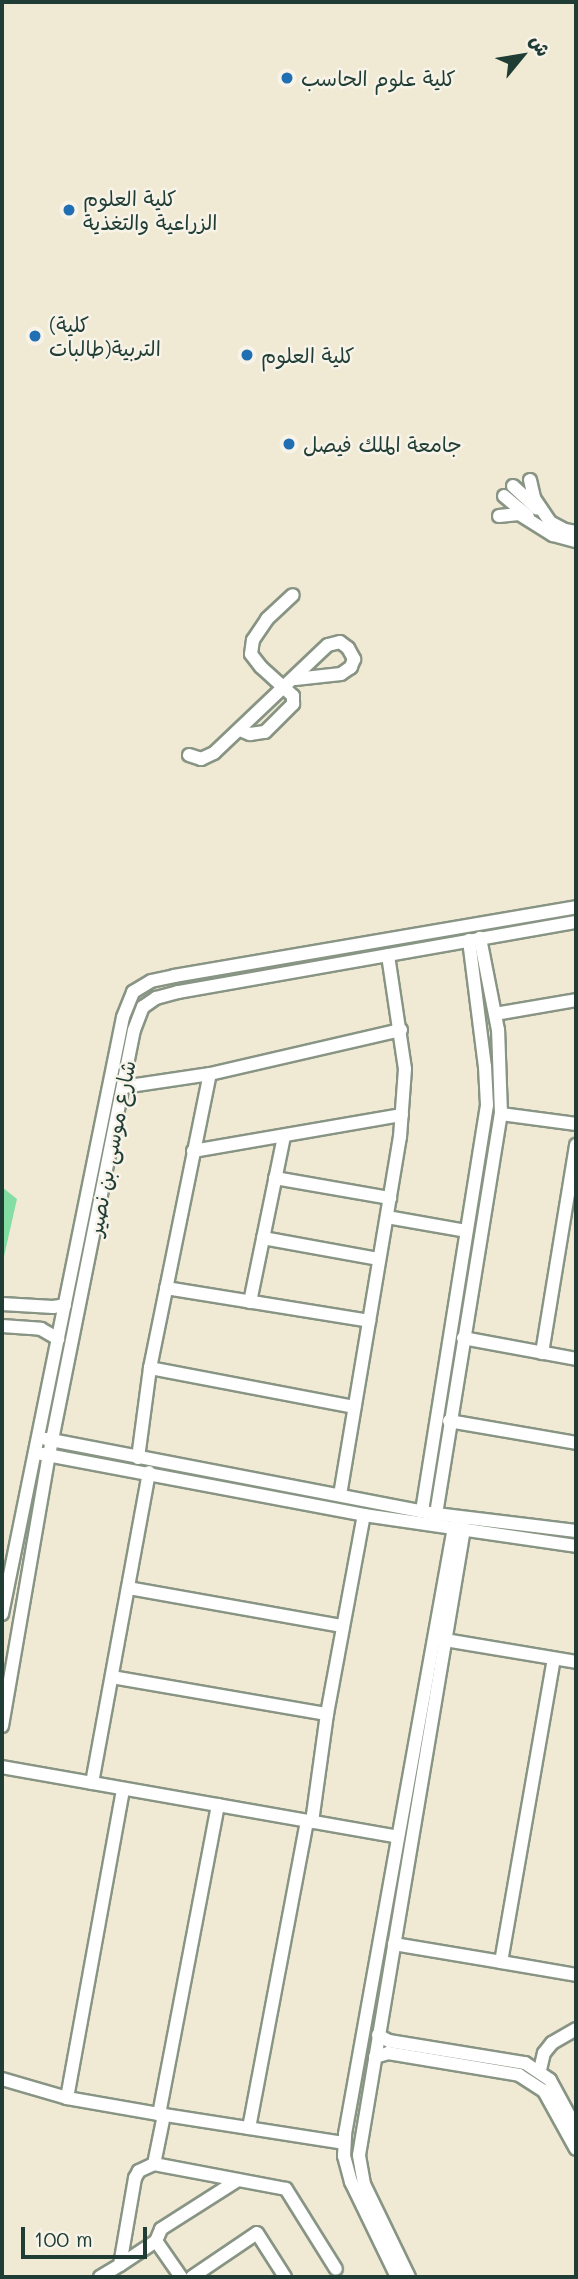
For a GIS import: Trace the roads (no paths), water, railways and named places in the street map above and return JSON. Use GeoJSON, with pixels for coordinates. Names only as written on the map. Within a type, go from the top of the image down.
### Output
{"type":"FeatureCollection","features":[{"type":"Feature","properties":{"kind":"street"},"geometry":{"type":"LineString","coordinates":[[530,480],[537,516]]}},
{"type":"Feature","properties":{"kind":"street"},"geometry":{"type":"LineString","coordinates":[[513,486],[553,535],[576,541]]}},
{"type":"Feature","properties":{"kind":"street"},"geometry":{"type":"LineString","coordinates":[[504,496],[537,516],[576,532]]}},
{"type":"Feature","properties":{"kind":"street"},"geometry":{"type":"LineString","coordinates":[[499,516],[537,516]]}},
{"type":"Feature","properties":{"kind":"street"},"geometry":{"type":"LineString","coordinates":[[285,689],[251,654],[253,640],[267,619],[293,595]]}},
{"type":"Feature","properties":{"kind":"street"},"geometry":{"type":"LineString","coordinates":[[189,755],[206,758],[295,679]]}},
{"type":"Feature","properties":{"kind":"street","name":"شارع موسى بن نصير"},"geometry":{"type":"LineString","coordinates":[[2,1614],[123,1017],[133,992],[141,985],[174,976],[576,907]]}},
{"type":"Feature","properties":{"kind":"street","name":"شارع موسى بن نصير"},"geometry":{"type":"LineString","coordinates":[[2,1726],[49,1455],[139,1014],[149,1001],[178,992],[576,922]]}},
{"type":"Feature","properties":{"kind":"street"},"geometry":{"type":"LineString","coordinates":[[422,1511],[467,1231],[478,1206],[502,1114],[495,1014],[474,939]]}},
{"type":"Feature","properties":{"kind":"street"},"geometry":{"type":"LineString","coordinates":[[436,1514],[463,1338],[487,1105],[474,939]]}},
{"type":"Feature","properties":{"kind":"street"},"geometry":{"type":"LineString","coordinates":[[340,1495],[402,1115],[405,1069],[388,955]]}},
{"type":"Feature","properties":{"kind":"street"},"geometry":{"type":"LineString","coordinates":[[495,1014],[576,999]]}},
{"type":"Feature","properties":{"kind":"street"},"geometry":{"type":"LineString","coordinates":[[123,1087],[210,1074],[401,1030]]}},
{"type":"Feature","properties":{"kind":"street"},"geometry":{"type":"LineString","coordinates":[[138,1458],[150,1368],[210,1074]]}},
{"type":"Feature","properties":{"kind":"street"},"geometry":{"type":"LineString","coordinates":[[502,1114],[576,1124]]}},
{"type":"Feature","properties":{"kind":"street"},"geometry":{"type":"LineString","coordinates":[[193,1151],[402,1115]]}},
{"type":"Feature","properties":{"kind":"street"},"geometry":{"type":"LineString","coordinates":[[250,1302],[284,1136]]}},
{"type":"Feature","properties":{"kind":"street"},"geometry":{"type":"LineString","coordinates":[[542,1353],[576,1145]]}},
{"type":"Feature","properties":{"kind":"street"},"geometry":{"type":"LineString","coordinates":[[275,1178],[390,1198]]}},
{"type":"Feature","properties":{"kind":"street"},"geometry":{"type":"LineString","coordinates":[[387,1217],[467,1231]]}},
{"type":"Feature","properties":{"kind":"street"},"geometry":{"type":"LineString","coordinates":[[263,1238],[379,1259]]}},
{"type":"Feature","properties":{"kind":"street"},"geometry":{"type":"LineString","coordinates":[[166,1288],[369,1321]]}},
{"type":"Feature","properties":{"kind":"street"},"geometry":{"type":"LineString","coordinates":[[2,1304],[53,1307],[65,1305]]}},
{"type":"Feature","properties":{"kind":"street"},"geometry":{"type":"LineString","coordinates":[[2,1326],[41,1329],[58,1339]]}},
{"type":"Feature","properties":{"kind":"street"},"geometry":{"type":"LineString","coordinates":[[463,1338],[576,1359]]}},
{"type":"Feature","properties":{"kind":"street"},"geometry":{"type":"LineString","coordinates":[[150,1368],[354,1407]]}},
{"type":"Feature","properties":{"kind":"street"},"geometry":{"type":"LineString","coordinates":[[449,1422],[576,1443]]}},
{"type":"Feature","properties":{"kind":"street"},"geometry":{"type":"LineString","coordinates":[[38,1437],[436,1514],[576,1531]]}},
{"type":"Feature","properties":{"kind":"street"},"geometry":{"type":"LineString","coordinates":[[34,1453],[149,1472],[364,1515],[576,1546]]}},
{"type":"Feature","properties":{"kind":"street"},"geometry":{"type":"LineString","coordinates":[[92,1783],[149,1472]]}},
{"type":"Feature","properties":{"kind":"street"},"geometry":{"type":"LineString","coordinates":[[249,2128],[310,1821],[341,1626],[364,1515]]}},
{"type":"Feature","properties":{"kind":"street"},"geometry":{"type":"LineString","coordinates":[[405,2277],[364,2184],[359,2155],[459,1528]]}},
{"type":"Feature","properties":{"kind":"street"},"geometry":{"type":"LineString","coordinates":[[128,1588],[341,1626]]}},
{"type":"Feature","properties":{"kind":"street"},"geometry":{"type":"LineString","coordinates":[[440,1639],[576,1662]]}},
{"type":"Feature","properties":{"kind":"street"},"geometry":{"type":"LineString","coordinates":[[405,2277],[351,2182],[344,2156],[344,2143],[354,2072],[397,1836],[440,1639]]}},
{"type":"Feature","properties":{"kind":"street"},"geometry":{"type":"LineString","coordinates":[[501,1962],[554,1659]]}},
{"type":"Feature","properties":{"kind":"street"},"geometry":{"type":"LineString","coordinates":[[112,1677],[327,1714]]}},
{"type":"Feature","properties":{"kind":"street"},"geometry":{"type":"LineString","coordinates":[[2,1767],[397,1836]]}},
{"type":"Feature","properties":{"kind":"street"},"geometry":{"type":"LineString","coordinates":[[67,2098],[123,1789]]}},
{"type":"Feature","properties":{"kind":"street"},"geometry":{"type":"LineString","coordinates":[[154,2164],[218,1805]]}},
{"type":"Feature","properties":{"kind":"street"},"geometry":{"type":"LineString","coordinates":[[394,1944],[576,1975]]}},
{"type":"Feature","properties":{"kind":"street"},"geometry":{"type":"LineString","coordinates":[[540,2070],[544,2053],[552,2043],[576,2029]]}},
{"type":"Feature","properties":{"kind":"street"},"geometry":{"type":"LineString","coordinates":[[378,2035],[388,2041],[525,2063],[540,2070],[550,2080],[576,2128]]}},
{"type":"Feature","properties":{"kind":"street"},"geometry":{"type":"LineString","coordinates":[[375,2057],[388,2053],[519,2076],[544,2091],[576,2149]]}},
{"type":"Feature","properties":{"kind":"street"},"geometry":{"type":"LineString","coordinates":[[2,2079],[67,2098],[344,2143]]}},
{"type":"Feature","properties":{"kind":"street"},"geometry":{"type":"LineString","coordinates":[[120,2265],[135,2178],[139,2171],[154,2164],[286,2189],[337,2269]]}},
{"type":"Feature","properties":{"kind":"street"},"geometry":{"type":"LineString","coordinates":[[100,2277],[156,2241],[161,2229],[238,2180]]}},
{"type":"Feature","properties":{"kind":"street"},"geometry":{"type":"LineString","coordinates":[[192,2277],[257,2234],[285,2277]]}},
{"type":"Feature","properties":{"kind":"street"},"geometry":{"type":"LineString","coordinates":[[156,2241],[181,2277]]}},
{"type":"Feature","properties":{"kind":"place","name":"كلية علوم الحاسب"},"geometry":{"type":"Point","coordinates":[287,78]}},
{"type":"Feature","properties":{"kind":"place","name":"كلية العلوم الزراعية والتغذية"},"geometry":{"type":"Point","coordinates":[69,210]}},
{"type":"Feature","properties":{"kind":"place","name":"(كلية التربية(طالبات"},"geometry":{"type":"Point","coordinates":[35,336]}},
{"type":"Feature","properties":{"kind":"place","name":"كلية العلوم"},"geometry":{"type":"Point","coordinates":[247,355]}},
{"type":"Feature","properties":{"kind":"place","name":"جامعة الملك فيصل"},"geometry":{"type":"Point","coordinates":[289,444]}}]}
